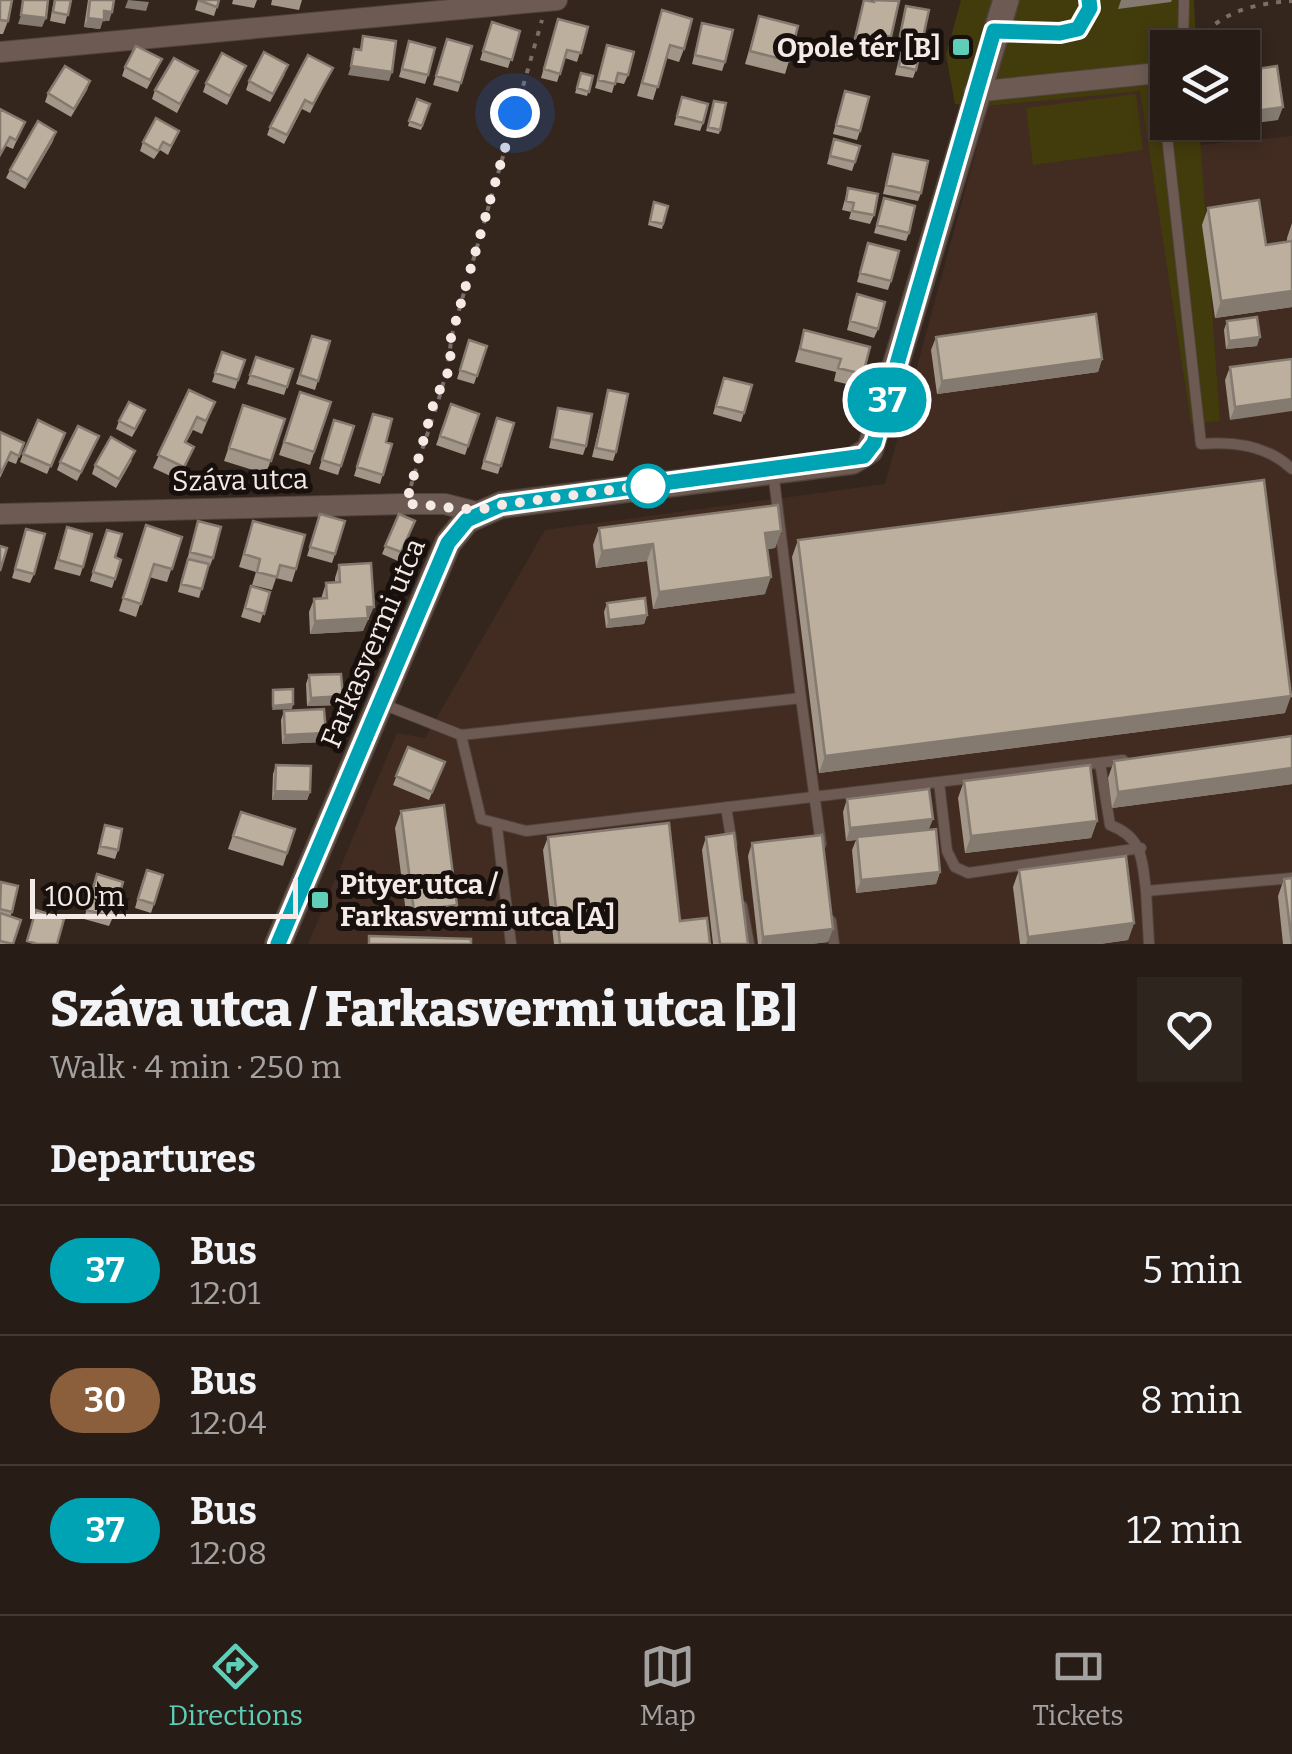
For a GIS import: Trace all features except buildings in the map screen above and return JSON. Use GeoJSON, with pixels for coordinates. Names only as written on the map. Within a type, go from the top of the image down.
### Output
{"type":"FeatureCollection","features":[{"type":"Feature","properties":{"kind":"street"},"geometry":{"type":"LineString","coordinates":[[0,52],[557,0]]}},
{"type":"Feature","properties":{"kind":"street"},"geometry":{"type":"LineString","coordinates":[[480,513],[501,505],[858,459],[874,443],[974,92],[1006,0]]}},
{"type":"Feature","properties":{"kind":"street"},"geometry":{"type":"LineString","coordinates":[[974,92],[1150,74]]}},
{"type":"Feature","properties":{"kind":"street","name":"Száva utca"},"geometry":{"type":"LineString","coordinates":[[0,514],[406,504],[445,504],[480,513]]}},
{"type":"Feature","properties":{"kind":"street","name":"Farkasvermi utca"},"geometry":{"type":"LineString","coordinates":[[278,944],[448,543],[480,513]]}},
{"type":"Feature","properties":{"kind":"lane"},"geometry":{"type":"LineString","coordinates":[[994,31],[1060,33],[1078,29],[1084,23],[1090,0]]}},
{"type":"Feature","properties":{"kind":"lane"},"geometry":{"type":"LineString","coordinates":[[1183,30],[1184,0]]}},
{"type":"Feature","properties":{"kind":"lane"},"geometry":{"type":"LineString","coordinates":[[1167,140],[1201,444],[1235,442],[1268,453],[1292,469]]}},
{"type":"Feature","properties":{"kind":"lane"},"geometry":{"type":"LineString","coordinates":[[773,469],[822,852]]}},
{"type":"Feature","properties":{"kind":"lane"},"geometry":{"type":"LineString","coordinates":[[379,702],[462,736],[801,698]]}},
{"type":"Feature","properties":{"kind":"lane"},"geometry":{"type":"LineString","coordinates":[[462,736],[470,755],[481,819],[526,831],[1139,758]]}},
{"type":"Feature","properties":{"kind":"lane"},"geometry":{"type":"LineString","coordinates":[[1100,763],[1110,825],[1127,831],[1140,848],[1149,944]]}},
{"type":"Feature","properties":{"kind":"lane"},"geometry":{"type":"LineString","coordinates":[[939,782],[947,851],[955,867],[968,873],[1140,848]]}},
{"type":"Feature","properties":{"kind":"lane"},"geometry":{"type":"LineString","coordinates":[[726,807],[736,866]]}},
{"type":"Feature","properties":{"kind":"lane"},"geometry":{"type":"LineString","coordinates":[[497,826],[511,944]]}},
{"type":"Feature","properties":{"kind":"lane"},"geometry":{"type":"LineString","coordinates":[[1146,891],[1292,878]]}},
{"type":"Feature","properties":{"kind":"lane"},"geometry":{"type":"LineString","coordinates":[[739,886],[749,944]]}},
{"type":"Feature","properties":{"kind":"lane"},"geometry":{"type":"LineString","coordinates":[[829,907],[834,944]]}},
{"type":"Feature","properties":{"kind":"path"},"geometry":{"type":"LineString","coordinates":[[406,504],[434,402],[450,368],[451,338],[547,1]]}},
{"type":"Feature","properties":{"kind":"path"},"geometry":{"type":"LineString","coordinates":[[1206,30],[1239,11],[1292,1]]}},
{"type":"Feature","properties":{"kind":"shaded area"},"geometry":{"type":"Polygon","coordinates":[[[961,0],[1194,0],[1195,30],[1150,30],[1150,140],[1200,140],[1220,421],[1191,424],[1140,91],[988,106],[955,104],[946,55],[961,0]]]}},
{"type":"Feature","properties":{"kind":"shaded area"},"geometry":{"type":"Polygon","coordinates":[[[1140,90],[1191,423],[1220,421],[1200,145],[1292,136],[1292,944],[308,944],[397,733],[425,738],[545,530],[885,484],[988,106],[1140,90]]]}},
{"type":"Feature","properties":{"kind":"shaded area"},"geometry":{"type":"Polygon","coordinates":[[[1136,94],[1143,150],[1033,165],[1026,108],[1136,94]]]}},
{"type":"Feature","properties":{"kind":"bus line","name":"37"},"geometry":{"type":"LineString","coordinates":[[278,944],[379,702],[458,528],[501,505],[864,456],[874,443],[994,31],[1060,33],[1078,29],[1090,8],[1089,0]]}},
{"type":"Feature","properties":{"kind":"place","name":"Opole tér [B]"},"geometry":{"type":"Point","coordinates":[961,47]}},
{"type":"Feature","properties":{"kind":"place","name":"Pityer utca / Farkasvermi utca [A]"},"geometry":{"type":"Point","coordinates":[320,900]}},
{"type":"Feature","properties":{"kind":"route"},"geometry":{"type":"LineString","coordinates":[[515,113],[451,338],[450,368],[434,402],[406,504],[445,504],[480,513],[501,505],[656,484],[648,486]]}}]}
